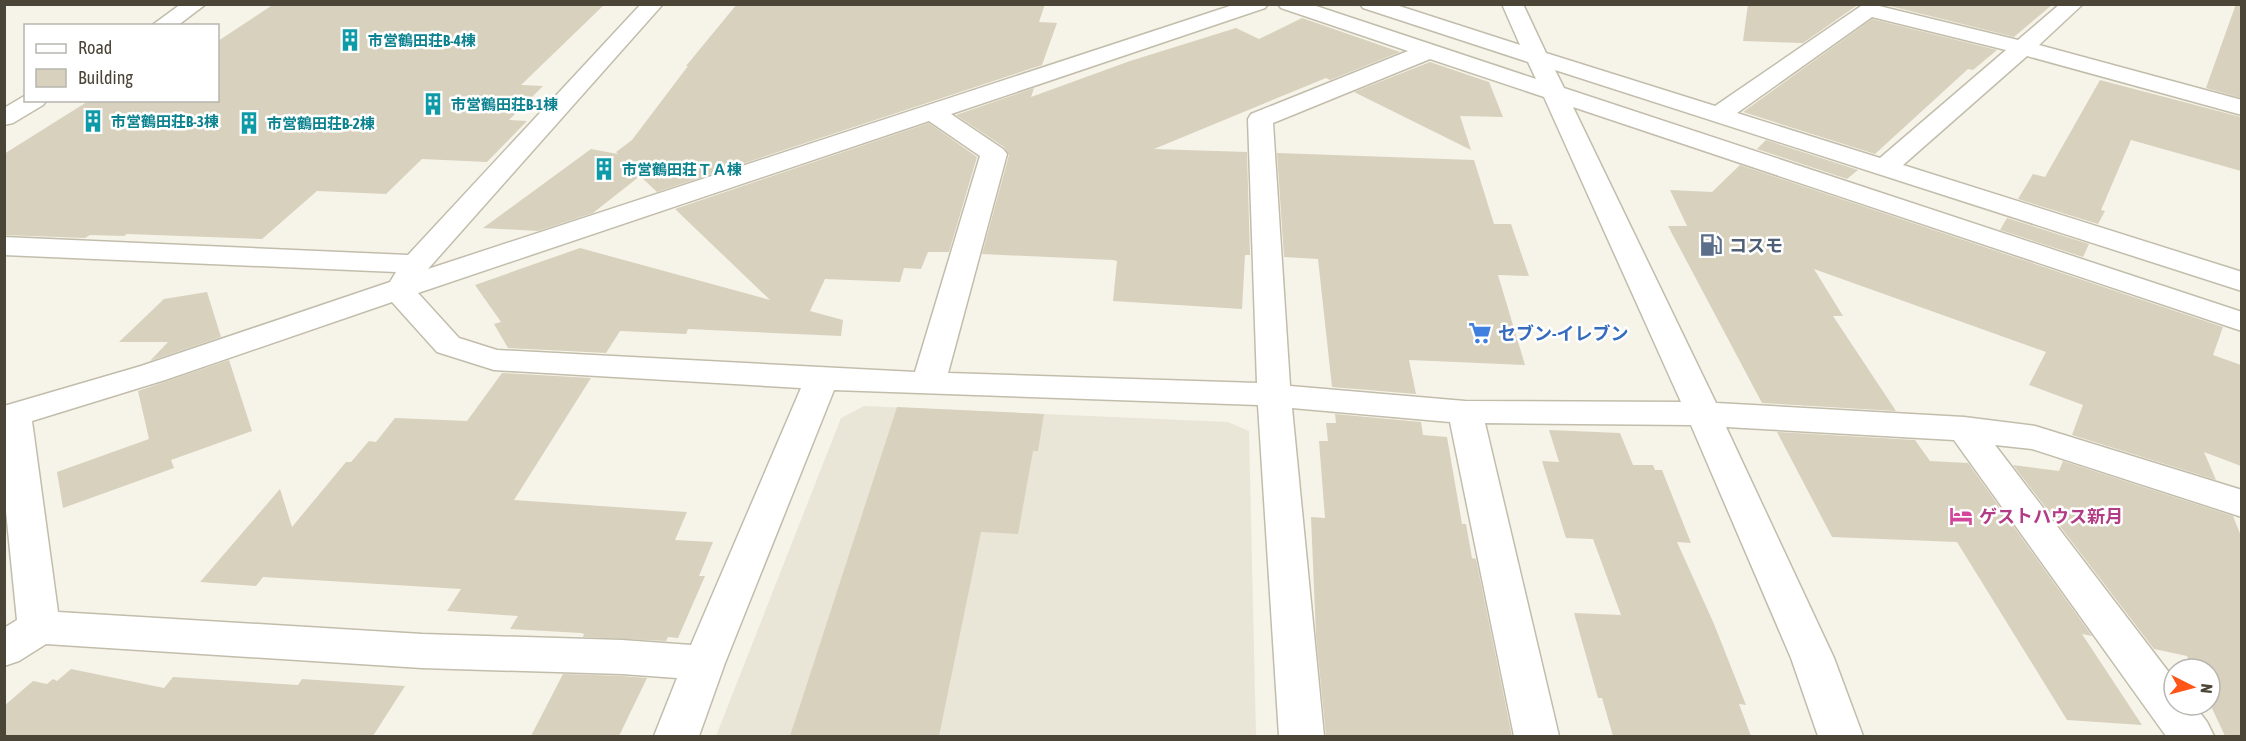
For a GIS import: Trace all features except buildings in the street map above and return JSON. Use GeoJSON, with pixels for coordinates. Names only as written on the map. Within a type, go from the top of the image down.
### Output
{"type":"FeatureCollection","features":[{"type":"Feature","properties":{"kind":"street"},"geometry":{"type":"LineString","coordinates":[[164,24],[196,4]]}},
{"type":"Feature","properties":{"kind":"street"},"geometry":{"type":"LineString","coordinates":[[399,291],[416,264],[653,4]]}},
{"type":"Feature","properties":{"kind":"street"},"geometry":{"type":"LineString","coordinates":[[39,627],[9,417],[153,373],[399,291],[510,251],[1258,4]]}},
{"type":"Feature","properties":{"kind":"street"},"geometry":{"type":"LineString","coordinates":[[1288,4],[2241,322]]}},
{"type":"Feature","properties":{"kind":"street"},"geometry":{"type":"LineString","coordinates":[[1370,4],[2241,282]]}},
{"type":"Feature","properties":{"kind":"street"},"geometry":{"type":"LineString","coordinates":[[1512,4],[1705,414],[1779,588],[1829,695],[1840,736]]}},
{"type":"Feature","properties":{"kind":"street"},"geometry":{"type":"LineString","coordinates":[[1883,169],[2073,4]]}},
{"type":"Feature","properties":{"kind":"street"},"geometry":{"type":"LineString","coordinates":[[1717,116],[1857,7],[2023,48],[2241,108]]}},
{"type":"Feature","properties":{"kind":"street"},"geometry":{"type":"LineString","coordinates":[[1301,736],[1274,394],[1260,119],[1430,51]]}},
{"type":"Feature","properties":{"kind":"street"},"geometry":{"type":"LineString","coordinates":[[4,118],[32,102]]}},
{"type":"Feature","properties":{"kind":"street"},"geometry":{"type":"LineString","coordinates":[[928,384],[994,154],[933,113]]}},
{"type":"Feature","properties":{"kind":"street"},"geometry":{"type":"LineString","coordinates":[[4,246],[416,264]]}},
{"type":"Feature","properties":{"kind":"street"},"geometry":{"type":"LineString","coordinates":[[399,291],[448,345],[494,360],[928,384],[1274,394],[1464,412],[1705,414],[1964,429],[2035,438],[2241,504]]}},
{"type":"Feature","properties":{"kind":"street"},"geometry":{"type":"LineString","coordinates":[[677,736],[704,663],[822,379]]}},
{"type":"Feature","properties":{"kind":"street"},"geometry":{"type":"LineString","coordinates":[[1464,412],[1536,736]]}},
{"type":"Feature","properties":{"kind":"street"},"geometry":{"type":"LineString","coordinates":[[1964,429],[2191,736]]}},
{"type":"Feature","properties":{"kind":"street"},"geometry":{"type":"LineString","coordinates":[[4,649],[39,627],[422,651],[622,657],[704,663]]}},
{"type":"Feature","properties":{"kind":"shaded area"},"geometry":{"type":"Polygon","coordinates":[[[864,406],[1228,422],[1249,431],[1256,736],[716,736],[841,418],[864,406]]]}},
{"type":"Feature","properties":{"kind":"place","name":"市営鶴田荘B-4棟"},"geometry":{"type":"Point","coordinates":[350,40]}},
{"type":"Feature","properties":{"kind":"place","name":"市営鶴田荘B-1棟"},"geometry":{"type":"Point","coordinates":[433,104]}},
{"type":"Feature","properties":{"kind":"place","name":"市営鶴田荘B-3棟"},"geometry":{"type":"Point","coordinates":[93,121]}},
{"type":"Feature","properties":{"kind":"place","name":"市営鶴田荘B-2棟"},"geometry":{"type":"Point","coordinates":[249,123]}},
{"type":"Feature","properties":{"kind":"place","name":"市営鶴田荘ＴＡ棟"},"geometry":{"type":"Point","coordinates":[604,169]}},
{"type":"Feature","properties":{"kind":"place","name":"コスモ"},"geometry":{"type":"Point","coordinates":[1711,245]}},
{"type":"Feature","properties":{"kind":"place","name":"セブン-イレブン"},"geometry":{"type":"Point","coordinates":[1480,333]}},
{"type":"Feature","properties":{"kind":"place","name":"ゲストハウス新月"},"geometry":{"type":"Point","coordinates":[1961,516]}}]}
